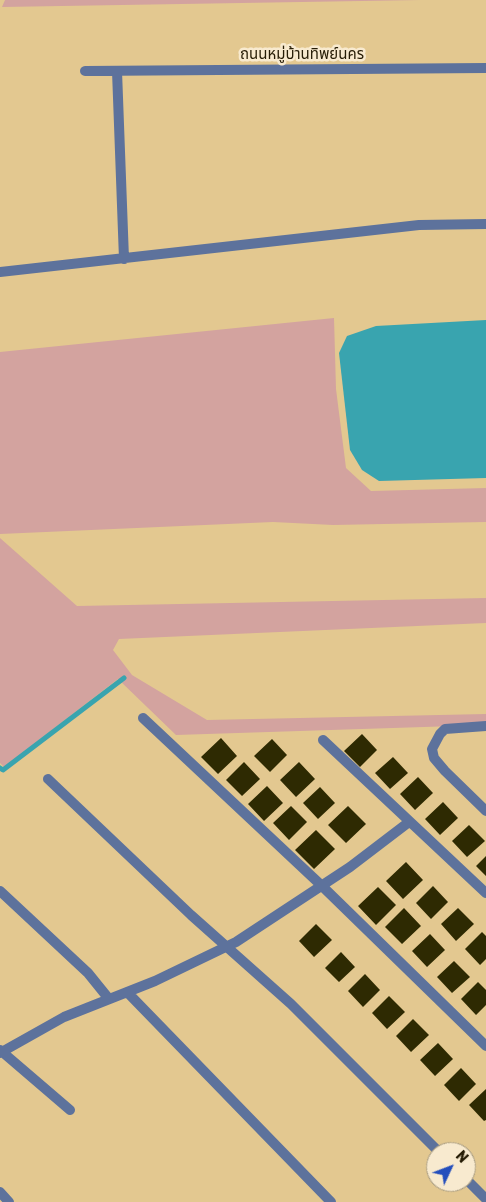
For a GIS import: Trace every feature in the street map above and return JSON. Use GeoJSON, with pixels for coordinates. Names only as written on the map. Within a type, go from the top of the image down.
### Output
{"type":"FeatureCollection","features":[{"type":"Feature","properties":{"kind":"street","name":"ถนนหมู่บ้านทิพย์นคร"},"geometry":{"type":"LineString","coordinates":[[85,71],[486,68]]}},
{"type":"Feature","properties":{"kind":"street"},"geometry":{"type":"LineString","coordinates":[[117,71],[124,259]]}},
{"type":"Feature","properties":{"kind":"street"},"geometry":{"type":"LineString","coordinates":[[0,272],[400,227],[486,224]]}},
{"type":"Feature","properties":{"kind":"street"},"geometry":{"type":"LineString","coordinates":[[143,718],[322,886],[486,1046]]}},
{"type":"Feature","properties":{"kind":"street"},"geometry":{"type":"LineString","coordinates":[[486,726],[446,729],[440,734],[432,749],[434,758],[444,771],[486,811]]}},
{"type":"Feature","properties":{"kind":"street"},"geometry":{"type":"LineString","coordinates":[[323,740],[486,893]]}},
{"type":"Feature","properties":{"kind":"street"},"geometry":{"type":"LineString","coordinates":[[48,779],[191,915],[291,1004],[429,1142]]}},
{"type":"Feature","properties":{"kind":"street"},"geometry":{"type":"LineString","coordinates":[[70,1110],[1,1052],[64,1017],[127,992],[228,946],[322,886],[409,822]]}},
{"type":"Feature","properties":{"kind":"street"},"geometry":{"type":"LineString","coordinates":[[0,891],[88,973],[109,999]]}},
{"type":"Feature","properties":{"kind":"street"},"geometry":{"type":"LineString","coordinates":[[127,992],[331,1202]]}},
{"type":"Feature","properties":{"kind":"street"},"geometry":{"type":"LineString","coordinates":[[476,1189],[486,1199]]}},
{"type":"Feature","properties":{"kind":"street"},"geometry":{"type":"LineString","coordinates":[[0,1192],[9,1202]]}},
{"type":"Feature","properties":{"kind":"shaded area"},"geometry":{"type":"Polygon","coordinates":[[[5,0],[421,0],[2,7],[5,0]]]}},
{"type":"Feature","properties":{"kind":"shaded area"},"geometry":{"type":"Polygon","coordinates":[[[334,318],[336,389],[346,468],[371,491],[486,488],[486,522],[333,525],[273,522],[0,534],[0,352],[334,318]]]}},
{"type":"Feature","properties":{"kind":"shaded area"},"geometry":{"type":"Polygon","coordinates":[[[0,538],[77,606],[486,598],[486,623],[119,639],[113,650],[132,675],[207,720],[486,714],[486,725],[176,735],[118,679],[4,767],[0,763],[0,538]]]}},
{"type":"Feature","properties":{"kind":"water"},"geometry":{"type":"Polygon","coordinates":[[[486,320],[486,478],[379,481],[362,470],[350,450],[339,353],[347,336],[376,326],[486,320]]]}},
{"type":"Feature","properties":{"kind":"building"},"geometry":{"type":"Polygon","coordinates":[[[362,734],[377,750],[360,767],[344,751],[362,734]]]}},
{"type":"Feature","properties":{"kind":"building"},"geometry":{"type":"Polygon","coordinates":[[[221,738],[237,756],[218,774],[201,757],[221,738]]]}},
{"type":"Feature","properties":{"kind":"building"},"geometry":{"type":"Polygon","coordinates":[[[272,739],[287,755],[270,772],[254,756],[272,739]]]}},
{"type":"Feature","properties":{"kind":"building"},"geometry":{"type":"Polygon","coordinates":[[[393,757],[408,773],[390,789],[375,773],[393,757]]]}},
{"type":"Feature","properties":{"kind":"building"},"geometry":{"type":"Polygon","coordinates":[[[244,762],[260,779],[242,796],[226,780],[244,762]]]}},
{"type":"Feature","properties":{"kind":"building"},"geometry":{"type":"Polygon","coordinates":[[[299,762],[315,779],[296,797],[280,780],[299,762]]]}},
{"type":"Feature","properties":{"kind":"building"},"geometry":{"type":"Polygon","coordinates":[[[418,777],[433,793],[415,810],[400,794],[418,777]]]}},
{"type":"Feature","properties":{"kind":"building"},"geometry":{"type":"Polygon","coordinates":[[[267,786],[283,803],[264,821],[248,804],[267,786]]]}},
{"type":"Feature","properties":{"kind":"building"},"geometry":{"type":"Polygon","coordinates":[[[320,787],[335,803],[318,819],[303,803],[320,787]]]}},
{"type":"Feature","properties":{"kind":"building"},"geometry":{"type":"Polygon","coordinates":[[[443,802],[458,818],[440,835],[425,819],[443,802]]]}},
{"type":"Feature","properties":{"kind":"building"},"geometry":{"type":"Polygon","coordinates":[[[291,806],[307,822],[289,840],[273,823],[291,806]]]}},
{"type":"Feature","properties":{"kind":"building"},"geometry":{"type":"Polygon","coordinates":[[[348,806],[366,824],[346,843],[328,825],[348,806]]]}},
{"type":"Feature","properties":{"kind":"building"},"geometry":{"type":"Polygon","coordinates":[[[469,825],[485,841],[467,857],[452,841],[469,825]]]}},
{"type":"Feature","properties":{"kind":"building"},"geometry":{"type":"Polygon","coordinates":[[[316,830],[335,849],[314,869],[295,850],[316,830]]]}},
{"type":"Feature","properties":{"kind":"building"},"geometry":{"type":"Polygon","coordinates":[[[486,856],[486,876],[476,866],[486,856]]]}},
{"type":"Feature","properties":{"kind":"building"},"geometry":{"type":"Polygon","coordinates":[[[406,862],[423,880],[403,899],[386,881],[406,862]]]}},
{"type":"Feature","properties":{"kind":"building"},"geometry":{"type":"Polygon","coordinates":[[[433,886],[448,902],[431,919],[416,903],[433,886]]]}},
{"type":"Feature","properties":{"kind":"building"},"geometry":{"type":"Polygon","coordinates":[[[378,887],[396,905],[376,925],[358,906],[378,887]]]}},
{"type":"Feature","properties":{"kind":"building"},"geometry":{"type":"Polygon","coordinates":[[[404,908],[421,926],[402,944],[385,927],[404,908]]]}},
{"type":"Feature","properties":{"kind":"building"},"geometry":{"type":"Polygon","coordinates":[[[458,908],[474,924],[456,941],[441,924],[458,908]]]}},
{"type":"Feature","properties":{"kind":"building"},"geometry":{"type":"Polygon","coordinates":[[[316,924],[332,940],[314,957],[299,941],[316,924]]]}},
{"type":"Feature","properties":{"kind":"building"},"geometry":{"type":"Polygon","coordinates":[[[482,932],[486,936],[486,959],[480,965],[465,949],[482,932]]]}},
{"type":"Feature","properties":{"kind":"building"},"geometry":{"type":"Polygon","coordinates":[[[430,934],[445,950],[427,967],[412,951],[430,934]]]}},
{"type":"Feature","properties":{"kind":"building"},"geometry":{"type":"Polygon","coordinates":[[[341,952],[355,967],[339,982],[325,968],[341,952]]]}},
{"type":"Feature","properties":{"kind":"building"},"geometry":{"type":"Polygon","coordinates":[[[454,961],[470,977],[452,993],[437,977],[454,961]]]}},
{"type":"Feature","properties":{"kind":"building"},"geometry":{"type":"Polygon","coordinates":[[[365,974],[380,990],[363,1007],[348,991],[365,974]]]}},
{"type":"Feature","properties":{"kind":"building"},"geometry":{"type":"Polygon","coordinates":[[[478,982],[486,990],[486,1005],[476,1015],[461,999],[478,982]]]}},
{"type":"Feature","properties":{"kind":"building"},"geometry":{"type":"Polygon","coordinates":[[[389,996],[405,1012],[387,1029],[372,1013],[389,996]]]}},
{"type":"Feature","properties":{"kind":"building"},"geometry":{"type":"Polygon","coordinates":[[[413,1019],[429,1035],[411,1052],[396,1036],[413,1019]]]}},
{"type":"Feature","properties":{"kind":"building"},"geometry":{"type":"Polygon","coordinates":[[[438,1043],[453,1059],[435,1076],[420,1060],[438,1043]]]}},
{"type":"Feature","properties":{"kind":"building"},"geometry":{"type":"Polygon","coordinates":[[[461,1068],[476,1084],[459,1101],[444,1085],[461,1068]]]}},
{"type":"Feature","properties":{"kind":"building"},"geometry":{"type":"Polygon","coordinates":[[[486,1089],[486,1120],[484,1121],[469,1105],[486,1089]]]}},
{"type":"Feature","properties":{"kind":"waterway"},"geometry":{"type":"LineString","coordinates":[[0,768],[3,770],[124,678]]}}]}
